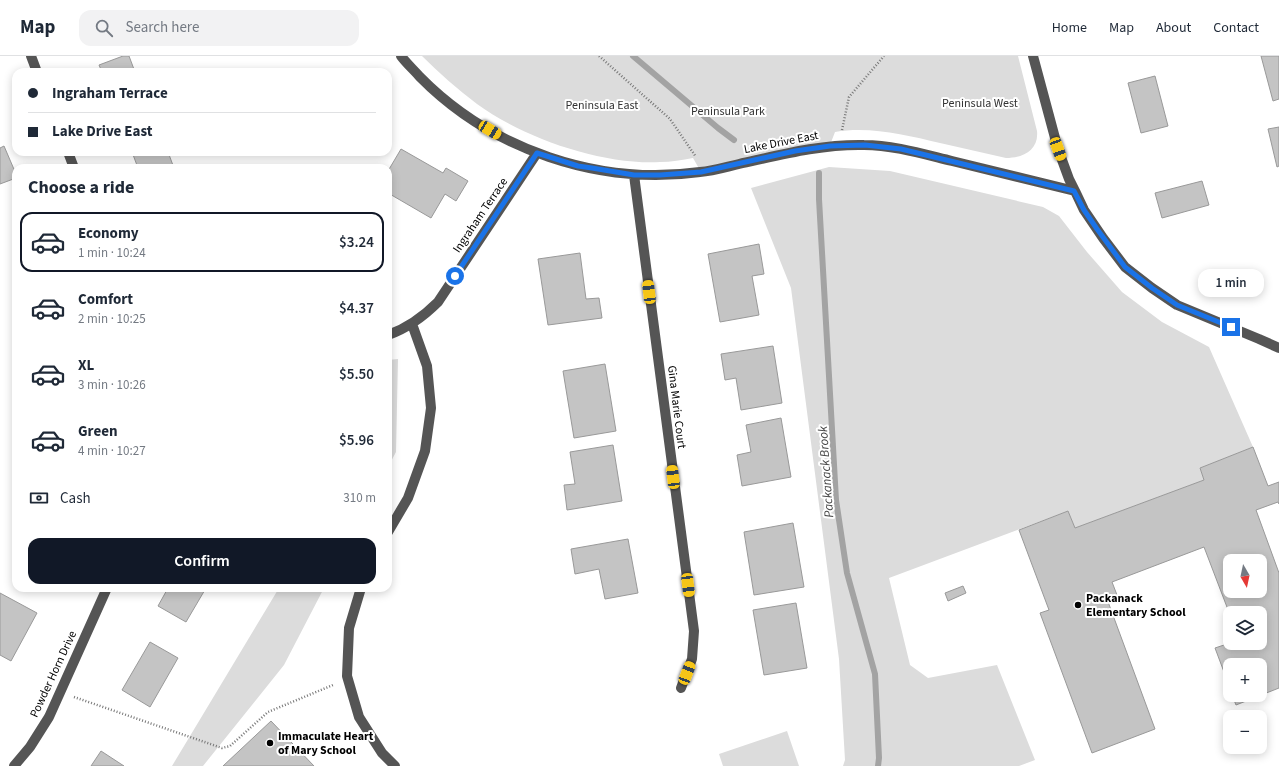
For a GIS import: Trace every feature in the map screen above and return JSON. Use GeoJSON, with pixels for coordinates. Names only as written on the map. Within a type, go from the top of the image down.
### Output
{"type":"FeatureCollection","features":[{"type":"Feature","properties":{"kind":"street"},"geometry":{"type":"LineString","coordinates":[[31,56],[36,68]]}},
{"type":"Feature","properties":{"kind":"street","name":"Lake Drive East"},"geometry":{"type":"LineString","coordinates":[[401,56],[434,91],[467,117],[502,137],[537,153],[578,166],[634,175],[660,175],[706,171],[795,151],[839,145],[865,145],[901,149],[1074,191]]}},
{"type":"Feature","properties":{"kind":"street"},"geometry":{"type":"LineString","coordinates":[[1033,56],[1058,149],[1068,179],[1084,210],[1099,233],[1125,267],[1177,305],[1279,348]]}},
{"type":"Feature","properties":{"kind":"street","name":"Ingraham Terrace"},"geometry":{"type":"LineString","coordinates":[[392,333],[412,324],[438,302],[537,153]]}},
{"type":"Feature","properties":{"kind":"street","name":"Gina Marie Court"},"geometry":{"type":"LineString","coordinates":[[634,175],[694,631],[692,659],[681,688]]}},
{"type":"Feature","properties":{"kind":"street"},"geometry":{"type":"LineString","coordinates":[[392,525],[408,498],[426,451],[431,408],[427,366],[412,324]]}},
{"type":"Feature","properties":{"kind":"street","name":"Powder Horn Drive"},"geometry":{"type":"LineString","coordinates":[[14,766],[30,747],[49,717],[105,592]]}},
{"type":"Feature","properties":{"kind":"street"},"geometry":{"type":"LineString","coordinates":[[360,592],[349,628],[347,676],[359,717],[382,752],[394,766]]}},
{"type":"Feature","properties":{"kind":"path"},"geometry":{"type":"LineString","coordinates":[[599,56],[670,119],[706,171]]}},
{"type":"Feature","properties":{"kind":"path"},"geometry":{"type":"LineString","coordinates":[[839,145],[849,98],[884,56]]}},
{"type":"Feature","properties":{"kind":"path"},"geometry":{"type":"LineString","coordinates":[[60,692],[222,748],[230,746],[268,712],[348,679]]}},
{"type":"Feature","properties":{"kind":"green space"},"geometry":{"type":"Polygon","coordinates":[[[422,56],[1018,56],[1037,131],[1037,138],[1033,148],[1029,152],[1012,158],[1006,158],[901,134],[848,130],[835,132],[830,145],[701,172],[693,158],[660,162],[637,162],[613,159],[564,147],[540,138],[517,128],[477,104],[448,81],[422,56]]]}},
{"type":"Feature","properties":{"kind":"green space"},"geometry":{"type":"Polygon","coordinates":[[[829,167],[890,171],[1043,207],[1059,216],[1087,252],[1122,292],[1162,322],[1209,347],[1253,447],[1200,468],[1204,480],[1075,528],[1068,511],[889,578],[910,665],[928,678],[997,665],[1035,760],[1019,766],[843,766],[845,760],[839,659],[791,288],[751,188],[829,167]]]}},
{"type":"Feature","properties":{"kind":"green space"},"geometry":{"type":"Polygon","coordinates":[[[398,359],[396,452],[392,460],[392,360],[398,359]]]}},
{"type":"Feature","properties":{"kind":"green space"},"geometry":{"type":"Polygon","coordinates":[[[277,592],[322,592],[284,665],[203,766],[172,766],[277,592]]]}},
{"type":"Feature","properties":{"kind":"green space"},"geometry":{"type":"Polygon","coordinates":[[[787,731],[799,766],[723,766],[719,754],[787,731]]]}},
{"type":"Feature","properties":{"kind":"building"},"geometry":{"type":"Polygon","coordinates":[[[123,56],[129,56],[134,68],[100,68],[99,65],[123,56]]]}},
{"type":"Feature","properties":{"kind":"building"},"geometry":{"type":"Polygon","coordinates":[[[1261,56],[1279,56],[1279,99],[1273,101],[1261,56]]]}},
{"type":"Feature","properties":{"kind":"building"},"geometry":{"type":"Polygon","coordinates":[[[1155,76],[1168,126],[1141,133],[1128,83],[1155,76]]]}},
{"type":"Feature","properties":{"kind":"building"},"geometry":{"type":"Polygon","coordinates":[[[1279,127],[1279,166],[1277,167],[1268,129],[1279,127]]]}},
{"type":"Feature","properties":{"kind":"building"},"geometry":{"type":"Polygon","coordinates":[[[4,146],[12,165],[12,180],[0,184],[0,148],[4,146]]]}},
{"type":"Feature","properties":{"kind":"building"},"geometry":{"type":"Polygon","coordinates":[[[401,149],[443,173],[446,168],[468,181],[456,201],[445,194],[431,218],[392,195],[392,164],[401,149]]]}},
{"type":"Feature","properties":{"kind":"building"},"geometry":{"type":"Polygon","coordinates":[[[134,156],[170,156],[172,164],[136,164],[134,156]]]}},
{"type":"Feature","properties":{"kind":"building"},"geometry":{"type":"Polygon","coordinates":[[[1202,181],[1209,205],[1162,218],[1155,193],[1202,181]]]}},
{"type":"Feature","properties":{"kind":"building"},"geometry":{"type":"Polygon","coordinates":[[[759,244],[764,274],[752,276],[759,315],[720,322],[708,254],[759,244]]]}},
{"type":"Feature","properties":{"kind":"building"},"geometry":{"type":"Polygon","coordinates":[[[580,253],[586,299],[599,298],[602,318],[548,325],[538,259],[580,253]]]}},
{"type":"Feature","properties":{"kind":"building"},"geometry":{"type":"Polygon","coordinates":[[[773,346],[782,403],[741,410],[736,378],[725,380],[721,354],[773,346]]]}},
{"type":"Feature","properties":{"kind":"building"},"geometry":{"type":"Polygon","coordinates":[[[605,364],[616,431],[574,438],[563,371],[605,364]]]}},
{"type":"Feature","properties":{"kind":"building"},"geometry":{"type":"Polygon","coordinates":[[[781,418],[791,477],[742,486],[737,455],[751,452],[746,425],[781,418]]]}},
{"type":"Feature","properties":{"kind":"building"},"geometry":{"type":"Polygon","coordinates":[[[613,445],[622,501],[567,510],[564,485],[575,484],[570,452],[613,445]]]}},
{"type":"Feature","properties":{"kind":"building","name":"Packanack Elementary School"},"geometry":{"type":"Polygon","coordinates":[[[1253,447],[1268,486],[1279,482],[1279,504],[1278,502],[1256,510],[1279,573],[1279,688],[1267,693],[1267,658],[1223,658],[1223,669],[1215,648],[1223,645],[1223,650],[1267,650],[1267,606],[1227,606],[1224,598],[1267,598],[1267,554],[1223,554],[1223,597],[1204,547],[1112,582],[1117,595],[1107,599],[1155,729],[1092,753],[1040,613],[1049,610],[1019,530],[1068,511],[1075,528],[1204,480],[1200,468],[1253,447]]]}},
{"type":"Feature","properties":{"kind":"building"},"geometry":{"type":"Polygon","coordinates":[[[793,523],[804,587],[754,595],[744,532],[793,523]]]}},
{"type":"Feature","properties":{"kind":"building"},"geometry":{"type":"Polygon","coordinates":[[[628,539],[638,593],[605,599],[599,569],[575,574],[571,549],[628,539]]]}},
{"type":"Feature","properties":{"kind":"building"},"geometry":{"type":"Polygon","coordinates":[[[963,586],[966,593],[948,601],[945,593],[963,586]]]}},
{"type":"Feature","properties":{"kind":"building"},"geometry":{"type":"Polygon","coordinates":[[[166,592],[204,592],[186,622],[158,606],[166,592]]]}},
{"type":"Feature","properties":{"kind":"building"},"geometry":{"type":"Polygon","coordinates":[[[0,593],[37,613],[11,661],[0,655],[0,593]]]}},
{"type":"Feature","properties":{"kind":"building"},"geometry":{"type":"Polygon","coordinates":[[[796,603],[807,668],[764,675],[753,610],[796,603]]]}},
{"type":"Feature","properties":{"kind":"building"},"geometry":{"type":"Polygon","coordinates":[[[150,642],[178,658],[150,707],[122,690],[150,642]]]}},
{"type":"Feature","properties":{"kind":"building","name":"Packanack Elementary School"},"geometry":{"type":"Polygon","coordinates":[[[1235,702],[1244,702],[1236,705],[1235,702]]]}},
{"type":"Feature","properties":{"kind":"building","name":"Immaculate Heart of Mary School"},"geometry":{"type":"Polygon","coordinates":[[[271,721],[314,766],[223,766],[271,721]]]}},
{"type":"Feature","properties":{"kind":"building"},"geometry":{"type":"Polygon","coordinates":[[[101,751],[124,766],[91,766],[101,751]]]}},
{"type":"Feature","properties":{"kind":"waterway","name":"Packanack Brook"},"geometry":{"type":"LineString","coordinates":[[633,56],[734,140]]}},
{"type":"Feature","properties":{"kind":"waterway","name":"Packanack Brook"},"geometry":{"type":"LineString","coordinates":[[819,173],[819,199],[836,500],[847,573],[875,674],[879,758],[878,766]]}},
{"type":"Feature","properties":{"kind":"place","name":"Packanack Elementary School"},"geometry":{"type":"Point","coordinates":[1078,605]}},
{"type":"Feature","properties":{"kind":"place","name":"Immaculate Heart of Mary School"},"geometry":{"type":"Point","coordinates":[270,743]}},
{"type":"Feature","properties":{"kind":"route"},"geometry":{"type":"LineString","coordinates":[[455,276],[537,153],[578,166],[634,175],[660,175],[701,172],[795,151],[830,146],[865,145],[901,149],[1074,191],[1084,210],[1125,267],[1177,305],[1231,327]]}},
{"type":"Feature","properties":{"kind":"park label","name":"Peninsula West"},"geometry":{"type":"Point","coordinates":[980,103]}},
{"type":"Feature","properties":{"kind":"park label","name":"Peninsula East"},"geometry":{"type":"Point","coordinates":[602,105]}},
{"type":"Feature","properties":{"kind":"park label","name":"Peninsula Park"},"geometry":{"type":"Point","coordinates":[728,111]}}]}
